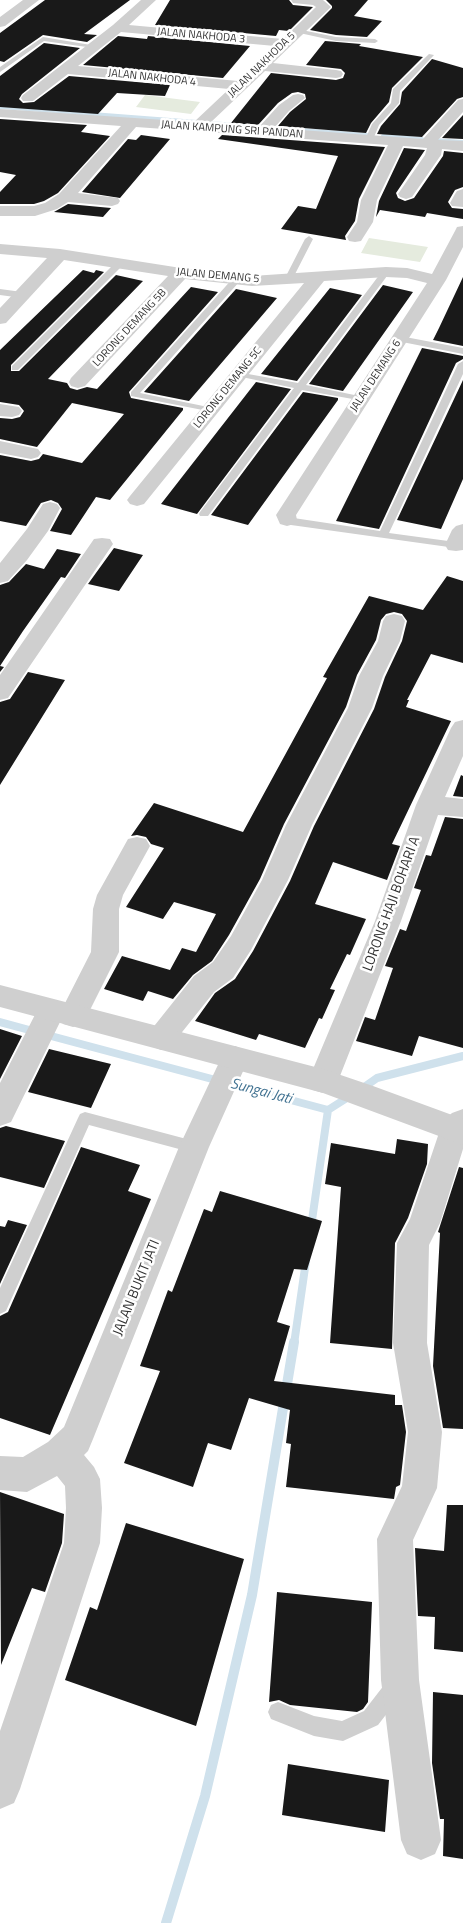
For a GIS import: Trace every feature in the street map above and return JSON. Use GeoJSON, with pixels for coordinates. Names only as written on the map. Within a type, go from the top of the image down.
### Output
{"type":"FeatureCollection","features":[{"type":"Feature","properties":{"kind":"street"},"geometry":{"type":"LineString","coordinates":[[0,23],[32,0]]}},
{"type":"Feature","properties":{"kind":"street"},"geometry":{"type":"LineString","coordinates":[[28,98],[118,28],[149,0]]}},
{"type":"Feature","properties":{"kind":"street","name":"JALAN NAKHODA 5"},"geometry":{"type":"LineString","coordinates":[[201,124],[324,7],[316,1],[298,0]]}},
{"type":"Feature","properties":{"kind":"street","name":"JALAN NAKHODA 3"},"geometry":{"type":"LineString","coordinates":[[118,28],[284,43]]}},
{"type":"Feature","properties":{"kind":"street"},"geometry":{"type":"LineString","coordinates":[[261,66],[336,74]]}},
{"type":"Feature","properties":{"kind":"street","name":"JALAN NAKHODA 4"},"geometry":{"type":"LineString","coordinates":[[64,69],[240,86]]}},
{"type":"Feature","properties":{"kind":"street"},"geometry":{"type":"LineString","coordinates":[[266,129],[284,108],[298,98]]}},
{"type":"Feature","properties":{"kind":"street"},"geometry":{"type":"LineString","coordinates":[[406,194],[434,155],[431,144],[463,103]]}},
{"type":"Feature","properties":{"kind":"street","name":"JALAN KAMPUNG SRI PANDAN"},"geometry":{"type":"LineString","coordinates":[[1,114],[132,123],[201,124],[369,140],[463,146]]}},
{"type":"Feature","properties":{"kind":"street"},"geometry":{"type":"LineString","coordinates":[[0,211],[35,211],[51,206],[65,197],[132,123]]}},
{"type":"Feature","properties":{"kind":"street"},"geometry":{"type":"LineString","coordinates":[[355,237],[365,222],[369,200],[396,142]]}},
{"type":"Feature","properties":{"kind":"street"},"geometry":{"type":"LineString","coordinates":[[65,197],[112,201]]}},
{"type":"Feature","properties":{"kind":"street","name":"JALAN DEMANG 6"},"geometry":{"type":"LineString","coordinates":[[287,520],[286,515],[437,280],[463,230]]}},
{"type":"Feature","properties":{"kind":"street","name":"JALAN DEMANG 5"},"geometry":{"type":"LineString","coordinates":[[0,249],[60,254],[181,273],[252,281],[386,272],[407,273],[437,280]]}},
{"type":"Feature","properties":{"kind":"street"},"geometry":{"type":"LineString","coordinates":[[0,319],[60,254]]}},
{"type":"Feature","properties":{"kind":"street","name":"LORONG DEMANG 5B"},"geometry":{"type":"LineString","coordinates":[[78,382],[181,273]]}},
{"type":"Feature","properties":{"kind":"street","name":"LORONG DEMANG 5C"},"geometry":{"type":"LineString","coordinates":[[137,500],[319,276]]}},
{"type":"Feature","properties":{"kind":"street"},"geometry":{"type":"LineString","coordinates":[[0,447],[30,453]]}},
{"type":"Feature","properties":{"kind":"street"},"geometry":{"type":"LineString","coordinates":[[0,576],[24,549],[50,508]]}},
{"type":"Feature","properties":{"kind":"street"},"geometry":{"type":"LineString","coordinates":[[0,692],[102,544]]}},
{"type":"Feature","properties":{"kind":"street"},"geometry":{"type":"LineString","coordinates":[[161,1038],[204,984],[222,970],[241,943],[275,880],[299,825],[360,708],[371,676],[389,641],[394,621]]}},
{"type":"Feature","properties":{"kind":"street","name":"LORONG HAJI BOHARI A"},"geometry":{"type":"LineString","coordinates":[[329,1083],[429,805],[463,728]]}},
{"type":"Feature","properties":{"kind":"street"},"geometry":{"type":"LineString","coordinates":[[429,805],[463,808]]}},
{"type":"Feature","properties":{"kind":"street"},"geometry":{"type":"LineString","coordinates":[[0,1113],[62,1013],[105,952],[106,909],[110,895],[137,846]]}},
{"type":"Feature","properties":{"kind":"street"},"geometry":{"type":"LineString","coordinates":[[0,996],[161,1038],[227,1078],[329,1083],[373,1098],[458,1138],[424,1223],[413,1243],[410,1343],[425,1432],[419,1488],[395,1539],[400,1680],[422,1840]]}},
{"type":"Feature","properties":{"kind":"street","name":"JALAN BUKIT JATI"},"geometry":{"type":"LineString","coordinates":[[0,1473],[27,1475],[60,1454],[76,1439],[194,1147],[227,1078]]}},
{"type":"Feature","properties":{"kind":"street"},"geometry":{"type":"LineString","coordinates":[[0,1789],[61,1600],[82,1543],[84,1508],[82,1479],[60,1454]]}},
{"type":"Feature","properties":{"kind":"lane"},"geometry":{"type":"LineString","coordinates":[[297,31],[348,41],[375,41]]}},
{"type":"Feature","properties":{"kind":"lane"},"geometry":{"type":"LineString","coordinates":[[0,70],[43,39],[94,46]]}},
{"type":"Feature","properties":{"kind":"lane"},"geometry":{"type":"LineString","coordinates":[[369,140],[376,124],[394,103],[396,91],[430,54]]}},
{"type":"Feature","properties":{"kind":"lane"},"geometry":{"type":"LineString","coordinates":[[0,56],[14,59]]}},
{"type":"Feature","properties":{"kind":"lane"},"geometry":{"type":"LineString","coordinates":[[289,278],[309,239]]}},
{"type":"Feature","properties":{"kind":"lane"},"geometry":{"type":"LineString","coordinates":[[15,368],[119,264]]}},
{"type":"Feature","properties":{"kind":"lane"},"geometry":{"type":"LineString","coordinates":[[204,514],[386,272]]}},
{"type":"Feature","properties":{"kind":"lane"},"geometry":{"type":"LineString","coordinates":[[210,410],[134,394],[237,279]]}},
{"type":"Feature","properties":{"kind":"lane"},"geometry":{"type":"LineString","coordinates":[[0,292],[22,295]]}},
{"type":"Feature","properties":{"kind":"lane"},"geometry":{"type":"LineString","coordinates":[[400,339],[463,350]]}},
{"type":"Feature","properties":{"kind":"lane"},"geometry":{"type":"LineString","coordinates":[[383,535],[463,364]]}},
{"type":"Feature","properties":{"kind":"lane"},"geometry":{"type":"LineString","coordinates":[[240,374],[361,399]]}},
{"type":"Feature","properties":{"kind":"lane"},"geometry":{"type":"LineString","coordinates":[[287,520],[383,535],[461,540]]}},
{"type":"Feature","properties":{"kind":"lane"},"geometry":{"type":"LineString","coordinates":[[0,1306],[85,1118],[194,1147]]}},
{"type":"Feature","properties":{"kind":"lane"},"geometry":{"type":"LineString","coordinates":[[278,1712],[314,1726],[344,1730],[371,1718],[400,1680]]}},
{"type":"Feature","properties":{"kind":"shaded area"},"geometry":{"type":"Polygon","coordinates":[[[145,95],[200,102],[191,114],[136,107],[145,95]]]}},
{"type":"Feature","properties":{"kind":"shaded area"},"geometry":{"type":"Polygon","coordinates":[[[369,238],[428,247],[420,262],[361,253],[369,238]]]}},
{"type":"Feature","properties":{"kind":"building"},"geometry":{"type":"Polygon","coordinates":[[[45,0],[130,0],[84,34],[97,35],[87,42],[43,35],[4,62],[0,61],[0,33],[45,0]]]}},
{"type":"Feature","properties":{"kind":"building"},"geometry":{"type":"Polygon","coordinates":[[[170,0],[289,0],[293,5],[313,7],[289,31],[279,30],[276,36],[155,25],[170,0]]]}},
{"type":"Feature","properties":{"kind":"building"},"geometry":{"type":"Polygon","coordinates":[[[326,0],[368,0],[354,16],[382,21],[367,37],[336,35],[310,30],[332,8],[326,0]]]}},
{"type":"Feature","properties":{"kind":"building"},"geometry":{"type":"Polygon","coordinates":[[[118,36],[147,39],[148,36],[250,46],[223,78],[83,65],[118,36]]]}},
{"type":"Feature","properties":{"kind":"building"},"geometry":{"type":"Polygon","coordinates":[[[325,41],[361,44],[359,46],[423,57],[392,88],[389,102],[371,123],[366,133],[278,126],[290,112],[306,99],[305,94],[298,92],[292,93],[278,103],[258,125],[231,123],[271,73],[336,80],[343,78],[345,73],[341,69],[306,65],[325,41]]]}},
{"type":"Feature","properties":{"kind":"building"},"geometry":{"type":"Polygon","coordinates":[[[44,43],[80,48],[22,94],[19,99],[23,103],[34,102],[69,76],[170,85],[165,96],[117,93],[98,114],[0,107],[0,76],[44,43]]]}},
{"type":"Feature","properties":{"kind":"building"},"geometry":{"type":"Polygon","coordinates":[[[432,59],[463,68],[463,97],[457,99],[422,137],[377,134],[381,126],[400,104],[402,92],[432,59]]]}},
{"type":"Feature","properties":{"kind":"building"},"geometry":{"type":"Polygon","coordinates":[[[463,115],[463,139],[442,138],[463,115]]]}},
{"type":"Feature","properties":{"kind":"building"},"geometry":{"type":"Polygon","coordinates":[[[0,119],[87,125],[81,132],[110,136],[58,193],[34,204],[0,204],[0,192],[16,175],[0,172],[0,119]]]}},
{"type":"Feature","properties":{"kind":"building"},"geometry":{"type":"Polygon","coordinates":[[[141,135],[170,139],[120,198],[82,192],[128,139],[136,140],[141,135]]]}},
{"type":"Feature","properties":{"kind":"building"},"geometry":{"type":"Polygon","coordinates":[[[222,135],[385,147],[359,199],[355,221],[345,236],[346,240],[281,229],[298,206],[316,209],[338,156],[218,139],[222,135]]]}},
{"type":"Feature","properties":{"kind":"building"},"geometry":{"type":"Polygon","coordinates":[[[404,148],[425,150],[396,193],[398,198],[405,201],[414,198],[443,156],[444,151],[463,153],[463,187],[455,190],[448,202],[452,208],[463,209],[463,219],[427,213],[425,217],[380,210],[376,217],[379,201],[404,148]]]}},
{"type":"Feature","properties":{"kind":"building"},"geometry":{"type":"Polygon","coordinates":[[[68,204],[111,208],[103,217],[54,212],[68,204]]]}},
{"type":"Feature","properties":{"kind":"building"},"geometry":{"type":"Polygon","coordinates":[[[83,270],[94,273],[96,270],[104,272],[11,365],[11,371],[19,371],[116,275],[143,281],[48,379],[67,383],[70,388],[77,390],[87,387],[97,389],[191,287],[218,292],[129,392],[131,398],[183,408],[183,410],[110,500],[96,497],[71,535],[50,531],[62,509],[58,503],[51,500],[41,503],[26,526],[0,521],[0,455],[31,461],[39,459],[43,454],[82,463],[124,414],[72,403],[37,447],[0,439],[0,418],[12,419],[20,417],[24,411],[19,405],[0,402],[0,350],[83,270]]]}},
{"type":"Feature","properties":{"kind":"building"},"geometry":{"type":"Polygon","coordinates":[[[463,277],[463,346],[433,340],[439,328],[463,277]]]}},
{"type":"Feature","properties":{"kind":"building"},"geometry":{"type":"Polygon","coordinates":[[[383,285],[413,292],[343,391],[309,384],[383,285]]]}},
{"type":"Feature","properties":{"kind":"building"},"geometry":{"type":"Polygon","coordinates":[[[330,288],[362,295],[297,381],[261,374],[330,288]]]}},
{"type":"Feature","properties":{"kind":"building"},"geometry":{"type":"Polygon","coordinates":[[[236,289],[277,298],[189,401],[144,392],[236,289]]]}},
{"type":"Feature","properties":{"kind":"building"},"geometry":{"type":"Polygon","coordinates":[[[422,348],[463,356],[463,359],[456,363],[379,529],[336,521],[422,348]]]}},
{"type":"Feature","properties":{"kind":"building"},"geometry":{"type":"Polygon","coordinates":[[[463,380],[463,479],[441,529],[397,520],[463,380]]]}},
{"type":"Feature","properties":{"kind":"building"},"geometry":{"type":"Polygon","coordinates":[[[256,382],[291,389],[197,514],[161,504],[256,382]]]}},
{"type":"Feature","properties":{"kind":"building"},"geometry":{"type":"Polygon","coordinates":[[[303,392],[338,398],[338,400],[248,525],[211,515],[303,392]]]}},
{"type":"Feature","properties":{"kind":"building"},"geometry":{"type":"Polygon","coordinates":[[[114,548],[143,555],[119,591],[88,584],[114,548]]]}},
{"type":"Feature","properties":{"kind":"building"},"geometry":{"type":"Polygon","coordinates":[[[57,549],[81,554],[65,578],[61,577],[0,666],[0,585],[9,582],[26,564],[44,569],[57,549]]]}},
{"type":"Feature","properties":{"kind":"building"},"geometry":{"type":"Polygon","coordinates":[[[447,576],[463,581],[463,663],[431,654],[407,700],[409,700],[406,707],[451,721],[392,844],[400,846],[387,880],[333,862],[315,904],[366,919],[350,955],[347,954],[330,989],[335,990],[322,1019],[319,1018],[305,1048],[259,1034],[256,1040],[195,1021],[215,993],[235,979],[253,951],[290,881],[314,826],[374,709],[385,677],[402,641],[407,621],[402,614],[394,612],[386,614],[381,620],[376,640],[357,675],[346,707],[284,824],[260,879],[229,935],[212,961],[193,975],[173,999],[148,991],[143,1001],[104,989],[122,956],[170,970],[182,948],[196,952],[216,914],[174,902],[163,919],[126,907],[164,848],[151,844],[146,837],[131,836],[154,803],[243,832],[327,678],[323,677],[369,596],[423,610],[447,576]]]}},
{"type":"Feature","properties":{"kind":"building"},"geometry":{"type":"Polygon","coordinates":[[[28,672],[65,680],[0,785],[0,702],[10,699],[28,672]]]}},
{"type":"Feature","properties":{"kind":"building"},"geometry":{"type":"Polygon","coordinates":[[[461,775],[463,776],[463,797],[453,796],[461,775]]]}},
{"type":"Feature","properties":{"kind":"building"},"geometry":{"type":"Polygon","coordinates":[[[445,817],[463,819],[463,1048],[419,1036],[412,1056],[356,1041],[365,1017],[375,1020],[393,968],[385,966],[400,929],[406,931],[421,890],[414,888],[426,855],[431,856],[445,817]]]}},
{"type":"Feature","properties":{"kind":"building"},"geometry":{"type":"Polygon","coordinates":[[[0,1029],[22,1036],[0,1079],[0,1029]]]}},
{"type":"Feature","properties":{"kind":"building"},"geometry":{"type":"Polygon","coordinates":[[[49,1049],[111,1064],[91,1108],[28,1092],[49,1049]]]}},
{"type":"Feature","properties":{"kind":"building"},"geometry":{"type":"Polygon","coordinates":[[[6,1126],[65,1141],[44,1188],[0,1177],[0,1128],[6,1126]]]}},
{"type":"Feature","properties":{"kind":"building"},"geometry":{"type":"Polygon","coordinates":[[[397,1139],[428,1144],[427,1164],[408,1218],[395,1243],[392,1349],[330,1343],[341,1187],[325,1184],[331,1143],[395,1154],[397,1139]]]}},
{"type":"Feature","properties":{"kind":"building"},"geometry":{"type":"Polygon","coordinates":[[[81,1147],[140,1165],[128,1191],[151,1199],[50,1435],[0,1418],[0,1316],[8,1312],[81,1147]]]}},
{"type":"Feature","properties":{"kind":"building"},"geometry":{"type":"Polygon","coordinates":[[[459,1167],[463,1168],[463,1429],[443,1428],[433,1366],[440,1233],[438,1232],[459,1167]]]}},
{"type":"Feature","properties":{"kind":"building"},"geometry":{"type":"Polygon","coordinates":[[[220,1191],[322,1221],[307,1270],[294,1269],[277,1322],[290,1326],[274,1381],[395,1395],[395,1405],[402,1405],[406,1432],[400,1485],[396,1487],[394,1499],[286,1487],[291,1444],[286,1443],[290,1410],[249,1398],[231,1450],[208,1443],[193,1487],[124,1463],[160,1371],[140,1366],[168,1290],[172,1292],[204,1209],[212,1212],[220,1191]]]}},
{"type":"Feature","properties":{"kind":"building"},"geometry":{"type":"Polygon","coordinates":[[[8,1220],[27,1225],[0,1284],[0,1226],[5,1227],[8,1220]]]}},
{"type":"Feature","properties":{"kind":"building"},"geometry":{"type":"Polygon","coordinates":[[[0,1492],[64,1514],[62,1543],[45,1592],[32,1588],[1,1665],[0,1492]]]}},
{"type":"Feature","properties":{"kind":"building"},"geometry":{"type":"Polygon","coordinates":[[[447,1505],[463,1505],[463,1652],[434,1649],[435,1617],[418,1616],[415,1548],[444,1551],[447,1505]]]}},
{"type":"Feature","properties":{"kind":"building"},"geometry":{"type":"Polygon","coordinates":[[[126,1523],[244,1559],[196,1726],[65,1680],[90,1607],[97,1610],[126,1523]]]}},
{"type":"Feature","properties":{"kind":"building"},"geometry":{"type":"Polygon","coordinates":[[[277,1592],[372,1602],[368,1702],[363,1709],[357,1712],[290,1705],[279,1700],[269,1702],[277,1592]]]}},
{"type":"Feature","properties":{"kind":"building"},"geometry":{"type":"Polygon","coordinates":[[[433,1692],[463,1695],[463,1859],[443,1856],[444,1819],[440,1819],[432,1763],[433,1692]]]}},
{"type":"Feature","properties":{"kind":"building"},"geometry":{"type":"Polygon","coordinates":[[[288,1764],[389,1780],[385,1832],[282,1815],[288,1764]]]}},
{"type":"Feature","properties":{"kind":"waterway"},"geometry":{"type":"LineString","coordinates":[[0,107],[367,135]]}},
{"type":"Feature","properties":{"kind":"waterway"},"geometry":{"type":"LineString","coordinates":[[383,136],[422,139]]}},
{"type":"Feature","properties":{"kind":"waterway"},"geometry":{"type":"LineString","coordinates":[[434,140],[463,142]]}},
{"type":"Feature","properties":{"kind":"waterway","name":"Sungai Jati"},"geometry":{"type":"LineString","coordinates":[[0,1022],[33,1031]]}},
{"type":"Feature","properties":{"kind":"waterway","name":"Sungai Jati"},"geometry":{"type":"LineString","coordinates":[[51,1036],[328,1110]]}},
{"type":"Feature","properties":{"kind":"waterway","name":"Sungai Jati"},"geometry":{"type":"LineString","coordinates":[[360,1090],[377,1078],[463,1056]]}},
{"type":"Feature","properties":{"kind":"waterway","name":"Sungai Jati"},"geometry":{"type":"LineString","coordinates":[[328,1110],[350,1096]]}},
{"type":"Feature","properties":{"kind":"waterway"},"geometry":{"type":"LineString","coordinates":[[311,1227],[328,1110]]}},
{"type":"Feature","properties":{"kind":"waterway"},"geometry":{"type":"LineString","coordinates":[[294,1344],[306,1261]]}},
{"type":"Feature","properties":{"kind":"waterway"},"geometry":{"type":"LineString","coordinates":[[166,1923],[205,1796],[252,1595],[294,1342]]}}]}
